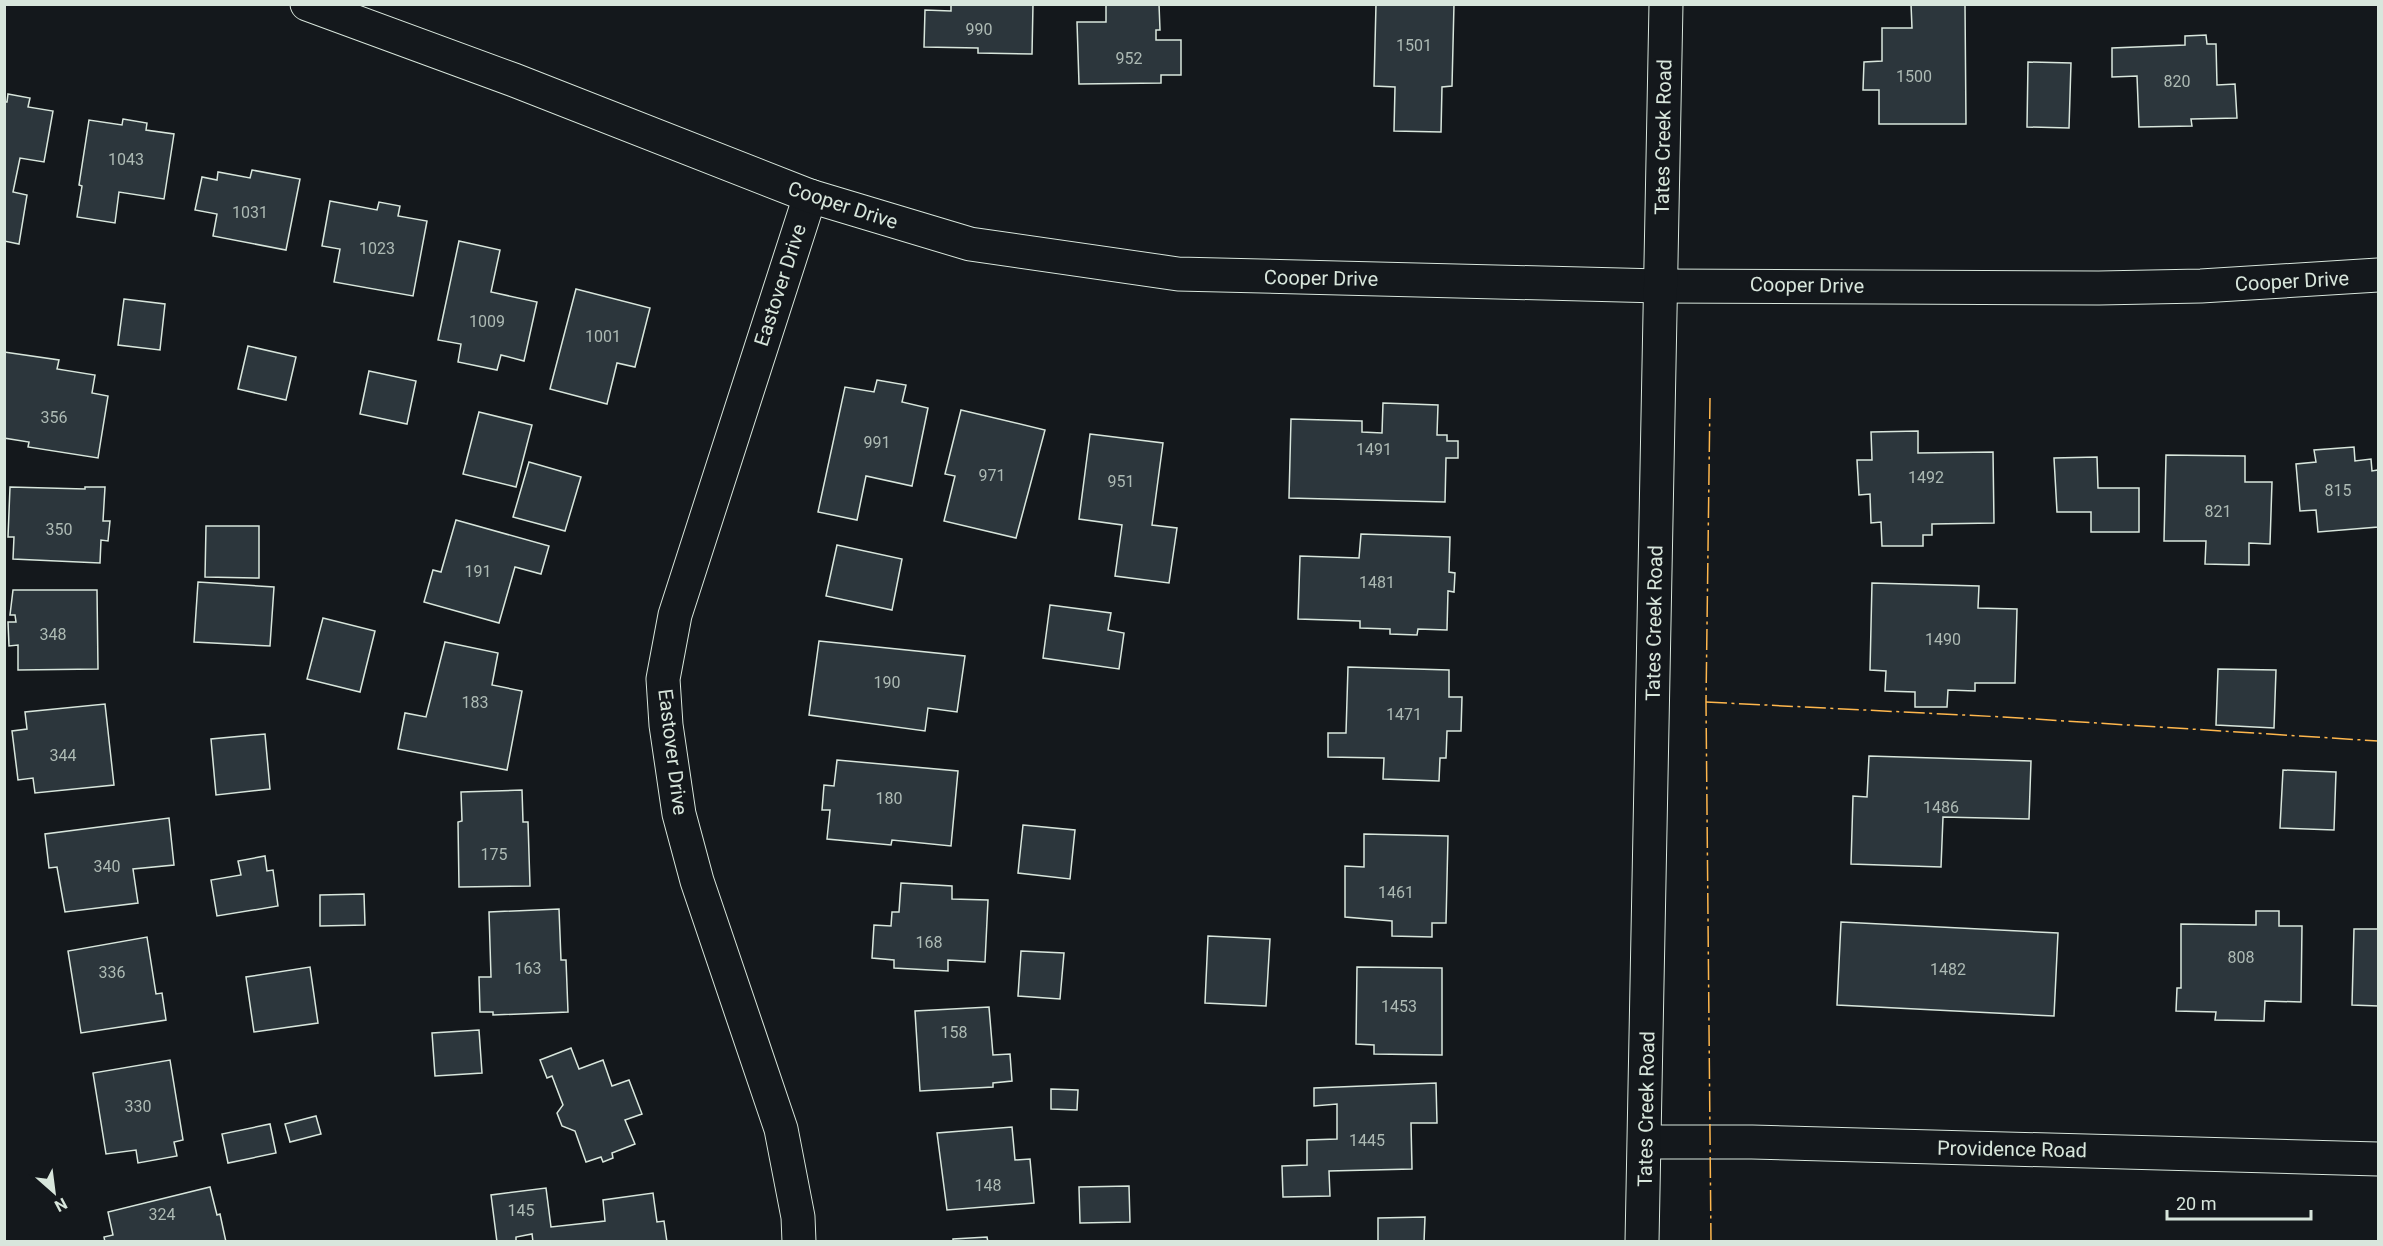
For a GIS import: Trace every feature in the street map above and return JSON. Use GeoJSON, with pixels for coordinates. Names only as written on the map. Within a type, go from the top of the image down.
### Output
{"type":"FeatureCollection","features":[{"type":"Feature","properties":{"kind":"street","name":"Cooper Drive"},"geometry":{"type":"LineString","coordinates":[[307,4],[514,80],[810,196],[970,244],[1178,274],[1660,286],[2099,288],[2201,286],[2379,275]]}},
{"type":"Feature","properties":{"kind":"street","name":"Tates Creek Road"},"geometry":{"type":"LineString","coordinates":[[1642,1242],[1646,1142],[1666,4]]}},
{"type":"Feature","properties":{"kind":"street","name":"Eastover Drive"},"geometry":{"type":"LineString","coordinates":[[799,1242],[798,1217],[782,1129],[696,882],[680,814],[666,725],[663,679],[675,615],[810,196]]}},
{"type":"Feature","properties":{"kind":"street","name":"Providence Road"},"geometry":{"type":"LineString","coordinates":[[1646,1142],[1752,1142],[2379,1159]]}},
{"type":"Feature","properties":{"kind":"building"},"geometry":{"type":"Polygon","coordinates":[[[951,4],[1033,4],[1032,54],[978,53],[978,48],[924,47],[925,10],[951,11],[951,4]]]}},
{"type":"Feature","properties":{"kind":"building"},"geometry":{"type":"Polygon","coordinates":[[[1106,4],[1159,4],[1160,30],[1156,30],[1156,40],[1181,40],[1181,75],[1161,75],[1161,83],[1079,84],[1077,22],[1106,22],[1106,4]]]}},
{"type":"Feature","properties":{"kind":"building"},"geometry":{"type":"Polygon","coordinates":[[[1376,4],[1454,4],[1452,86],[1442,87],[1441,132],[1394,131],[1395,87],[1374,86],[1376,4]]]}},
{"type":"Feature","properties":{"kind":"building"},"geometry":{"type":"Polygon","coordinates":[[[1911,4],[1965,4],[1966,124],[1879,124],[1879,90],[1863,90],[1864,62],[1882,61],[1882,28],[1912,28],[1911,4]]]}},
{"type":"Feature","properties":{"kind":"building"},"geometry":{"type":"Polygon","coordinates":[[[2206,35],[2207,44],[2216,44],[2217,85],[2235,84],[2237,118],[2191,119],[2192,126],[2139,127],[2137,76],[2112,77],[2112,48],[2185,45],[2185,36],[2206,35]]]}},
{"type":"Feature","properties":{"kind":"building"},"geometry":{"type":"Polygon","coordinates":[[[2028,62],[2071,63],[2069,128],[2027,127],[2028,62]]]}},
{"type":"Feature","properties":{"kind":"building"},"geometry":{"type":"Polygon","coordinates":[[[8,94],[30,98],[28,107],[53,111],[44,162],[20,158],[13,192],[27,195],[19,244],[4,241],[4,102],[7,102],[8,94]]]}},
{"type":"Feature","properties":{"kind":"building"},"geometry":{"type":"Polygon","coordinates":[[[123,119],[147,123],[146,130],[174,134],[164,199],[119,192],[115,223],[77,217],[82,186],[79,185],[89,120],[122,125],[123,119]]]}},
{"type":"Feature","properties":{"kind":"building"},"geometry":{"type":"Polygon","coordinates":[[[252,170],[300,179],[286,250],[213,236],[217,214],[195,210],[202,177],[217,180],[218,172],[250,178],[252,170]]]}},
{"type":"Feature","properties":{"kind":"building"},"geometry":{"type":"Polygon","coordinates":[[[330,201],[377,210],[379,202],[400,206],[398,216],[427,221],[413,296],[334,282],[340,249],[322,246],[330,201]]]}},
{"type":"Feature","properties":{"kind":"building"},"geometry":{"type":"Polygon","coordinates":[[[459,241],[500,250],[491,292],[537,302],[524,361],[501,355],[497,370],[458,362],[461,344],[438,340],[459,241]]]}},
{"type":"Feature","properties":{"kind":"building"},"geometry":{"type":"Polygon","coordinates":[[[576,289],[650,308],[635,367],[617,363],[607,404],[550,389],[576,289]]]}},
{"type":"Feature","properties":{"kind":"building"},"geometry":{"type":"Polygon","coordinates":[[[124,299],[165,304],[160,350],[118,345],[124,299]]]}},
{"type":"Feature","properties":{"kind":"building"},"geometry":{"type":"Polygon","coordinates":[[[248,346],[296,357],[286,400],[238,389],[248,346]]]}},
{"type":"Feature","properties":{"kind":"building"},"geometry":{"type":"Polygon","coordinates":[[[4,352],[59,360],[57,369],[95,375],[92,393],[108,396],[98,458],[28,447],[29,442],[4,438],[4,352]]]}},
{"type":"Feature","properties":{"kind":"building"},"geometry":{"type":"Polygon","coordinates":[[[369,371],[416,381],[407,424],[360,414],[369,371]]]}},
{"type":"Feature","properties":{"kind":"building"},"geometry":{"type":"Polygon","coordinates":[[[877,380],[906,385],[902,402],[928,408],[912,486],[866,476],[857,520],[818,512],[845,387],[874,392],[877,380]]]}},
{"type":"Feature","properties":{"kind":"building"},"geometry":{"type":"Polygon","coordinates":[[[1383,403],[1438,405],[1437,435],[1447,435],[1447,441],[1458,441],[1458,458],[1446,458],[1445,502],[1289,498],[1291,419],[1362,421],[1362,432],[1382,433],[1383,403]]]}},
{"type":"Feature","properties":{"kind":"building"},"geometry":{"type":"Polygon","coordinates":[[[961,410],[1045,430],[1016,538],[944,521],[955,476],[945,474],[961,410]]]}},
{"type":"Feature","properties":{"kind":"building"},"geometry":{"type":"Polygon","coordinates":[[[479,412],[532,425],[516,487],[463,474],[479,412]]]}},
{"type":"Feature","properties":{"kind":"building"},"geometry":{"type":"Polygon","coordinates":[[[1918,431],[1918,453],[1993,452],[1994,523],[1932,524],[1932,535],[1923,535],[1923,546],[1882,546],[1881,522],[1871,523],[1870,494],[1859,495],[1857,460],[1872,460],[1871,432],[1918,431]]]}},
{"type":"Feature","properties":{"kind":"building"},"geometry":{"type":"Polygon","coordinates":[[[1090,434],[1163,443],[1152,525],[1177,528],[1169,583],[1115,576],[1122,525],[1079,519],[1090,434]]]}},
{"type":"Feature","properties":{"kind":"building"},"geometry":{"type":"Polygon","coordinates":[[[2354,447],[2355,461],[2371,459],[2372,471],[2378,470],[2378,527],[2318,532],[2316,510],[2300,511],[2296,464],[2316,462],[2314,450],[2354,447]]]}},
{"type":"Feature","properties":{"kind":"building"},"geometry":{"type":"Polygon","coordinates":[[[2166,455],[2245,456],[2245,482],[2272,482],[2270,544],[2249,543],[2249,565],[2205,564],[2206,541],[2164,541],[2166,455]]]}},
{"type":"Feature","properties":{"kind":"building"},"geometry":{"type":"Polygon","coordinates":[[[2097,457],[2098,488],[2139,488],[2139,532],[2091,532],[2091,512],[2057,512],[2054,458],[2097,457]]]}},
{"type":"Feature","properties":{"kind":"building"},"geometry":{"type":"Polygon","coordinates":[[[529,462],[581,477],[565,531],[513,517],[529,462]]]}},
{"type":"Feature","properties":{"kind":"building"},"geometry":{"type":"Polygon","coordinates":[[[10,487],[85,489],[85,487],[105,487],[103,521],[110,521],[108,541],[101,540],[100,563],[13,559],[14,537],[8,537],[10,487]]]}},
{"type":"Feature","properties":{"kind":"building"},"geometry":{"type":"Polygon","coordinates":[[[456,520],[549,546],[541,574],[515,567],[499,623],[424,602],[433,570],[441,572],[456,520]]]}},
{"type":"Feature","properties":{"kind":"building"},"geometry":{"type":"Polygon","coordinates":[[[206,526],[259,526],[259,578],[205,577],[206,526]]]}},
{"type":"Feature","properties":{"kind":"building"},"geometry":{"type":"Polygon","coordinates":[[[1361,534],[1450,537],[1449,572],[1455,573],[1454,592],[1448,591],[1447,630],[1418,629],[1417,635],[1390,634],[1390,629],[1360,628],[1360,621],[1298,619],[1300,556],[1359,558],[1361,534]]]}},
{"type":"Feature","properties":{"kind":"building"},"geometry":{"type":"Polygon","coordinates":[[[837,545],[902,559],[892,610],[826,596],[837,545]]]}},
{"type":"Feature","properties":{"kind":"building"},"geometry":{"type":"Polygon","coordinates":[[[198,582],[274,587],[270,646],[194,642],[198,582]]]}},
{"type":"Feature","properties":{"kind":"building"},"geometry":{"type":"Polygon","coordinates":[[[1872,583],[1979,586],[1978,608],[2017,609],[2015,683],[1975,683],[1975,691],[1948,690],[1947,707],[1915,707],[1915,692],[1885,691],[1886,671],[1870,670],[1872,583]]]}},
{"type":"Feature","properties":{"kind":"building"},"geometry":{"type":"Polygon","coordinates":[[[13,590],[97,590],[98,669],[18,670],[18,645],[9,646],[8,622],[16,622],[15,615],[10,615],[13,590]]]}},
{"type":"Feature","properties":{"kind":"building"},"geometry":{"type":"Polygon","coordinates":[[[1050,605],[1111,613],[1108,630],[1124,633],[1119,669],[1043,658],[1050,605]]]}},
{"type":"Feature","properties":{"kind":"building"},"geometry":{"type":"Polygon","coordinates":[[[323,618],[375,631],[360,692],[307,679],[323,618]]]}},
{"type":"Feature","properties":{"kind":"building"},"geometry":{"type":"Polygon","coordinates":[[[819,641],[965,656],[957,712],[928,708],[925,731],[809,715],[819,641]]]}},
{"type":"Feature","properties":{"kind":"building"},"geometry":{"type":"Polygon","coordinates":[[[445,642],[498,653],[492,685],[522,691],[507,770],[398,749],[405,713],[426,717],[445,642]]]}},
{"type":"Feature","properties":{"kind":"building"},"geometry":{"type":"Polygon","coordinates":[[[1348,667],[1449,670],[1449,697],[1462,697],[1461,731],[1447,731],[1446,758],[1440,758],[1439,781],[1383,779],[1384,758],[1328,757],[1328,733],[1346,733],[1348,667]]]}},
{"type":"Feature","properties":{"kind":"building"},"geometry":{"type":"Polygon","coordinates":[[[2218,669],[2276,670],[2274,728],[2216,725],[2218,669]]]}},
{"type":"Feature","properties":{"kind":"building"},"geometry":{"type":"Polygon","coordinates":[[[105,704],[114,785],[35,793],[33,778],[18,780],[12,731],[27,729],[25,712],[105,704]]]}},
{"type":"Feature","properties":{"kind":"building"},"geometry":{"type":"Polygon","coordinates":[[[265,734],[270,789],[216,795],[211,739],[265,734]]]}},
{"type":"Feature","properties":{"kind":"building"},"geometry":{"type":"Polygon","coordinates":[[[1869,756],[2031,761],[2029,819],[1943,817],[1941,867],[1851,864],[1853,796],[1867,797],[1869,756]]]}},
{"type":"Feature","properties":{"kind":"building"},"geometry":{"type":"Polygon","coordinates":[[[837,760],[958,771],[951,846],[892,840],[891,845],[827,839],[830,810],[822,810],[824,785],[834,786],[837,760]]]}},
{"type":"Feature","properties":{"kind":"building"},"geometry":{"type":"Polygon","coordinates":[[[2283,770],[2336,772],[2334,830],[2280,828],[2283,770]]]}},
{"type":"Feature","properties":{"kind":"building"},"geometry":{"type":"Polygon","coordinates":[[[522,790],[523,822],[528,822],[530,886],[459,887],[458,822],[462,821],[461,792],[522,790]]]}},
{"type":"Feature","properties":{"kind":"building"},"geometry":{"type":"Polygon","coordinates":[[[169,818],[174,865],[133,869],[138,903],[65,912],[57,867],[49,868],[45,834],[169,818]]]}},
{"type":"Feature","properties":{"kind":"building"},"geometry":{"type":"Polygon","coordinates":[[[1023,825],[1075,830],[1070,879],[1018,873],[1023,825]]]}},
{"type":"Feature","properties":{"kind":"building"},"geometry":{"type":"Polygon","coordinates":[[[1364,834],[1448,836],[1446,923],[1432,923],[1432,937],[1392,936],[1392,921],[1345,917],[1345,866],[1364,867],[1364,834]]]}},
{"type":"Feature","properties":{"kind":"building"},"geometry":{"type":"Polygon","coordinates":[[[265,856],[267,871],[273,870],[278,906],[217,916],[211,880],[241,875],[238,861],[265,856]]]}},
{"type":"Feature","properties":{"kind":"building"},"geometry":{"type":"Polygon","coordinates":[[[901,883],[952,886],[952,899],[988,900],[985,962],[948,960],[948,971],[894,968],[894,960],[872,958],[874,925],[891,926],[892,912],[899,912],[901,883]]]}},
{"type":"Feature","properties":{"kind":"building"},"geometry":{"type":"Polygon","coordinates":[[[364,894],[365,925],[320,926],[320,895],[364,894]]]}},
{"type":"Feature","properties":{"kind":"building"},"geometry":{"type":"Polygon","coordinates":[[[559,909],[561,960],[566,960],[568,1012],[493,1015],[493,1012],[480,1012],[479,977],[491,977],[489,912],[559,909]]]}},
{"type":"Feature","properties":{"kind":"building"},"geometry":{"type":"Polygon","coordinates":[[[2256,911],[2279,911],[2279,926],[2302,926],[2301,1002],[2265,1001],[2264,1021],[2215,1020],[2216,1012],[2176,1011],[2177,988],[2181,988],[2181,924],[2256,925],[2256,911]]]}},
{"type":"Feature","properties":{"kind":"building"},"geometry":{"type":"Polygon","coordinates":[[[1841,922],[2058,933],[2054,1016],[1837,1005],[1841,922]]]}},
{"type":"Feature","properties":{"kind":"building"},"geometry":{"type":"Polygon","coordinates":[[[2354,929],[2378,929],[2378,1006],[2352,1005],[2354,929]]]}},
{"type":"Feature","properties":{"kind":"building"},"geometry":{"type":"Polygon","coordinates":[[[1208,936],[1270,939],[1266,1006],[1205,1003],[1208,936]]]}},
{"type":"Feature","properties":{"kind":"building"},"geometry":{"type":"Polygon","coordinates":[[[147,937],[156,994],[162,993],[166,1020],[81,1033],[68,951],[147,937]]]}},
{"type":"Feature","properties":{"kind":"building"},"geometry":{"type":"Polygon","coordinates":[[[1021,951],[1064,953],[1060,999],[1018,996],[1021,951]]]}},
{"type":"Feature","properties":{"kind":"building"},"geometry":{"type":"Polygon","coordinates":[[[310,967],[318,1023],[254,1032],[246,977],[310,967]]]}},
{"type":"Feature","properties":{"kind":"building"},"geometry":{"type":"Polygon","coordinates":[[[1357,967],[1442,968],[1442,1055],[1374,1054],[1374,1045],[1356,1044],[1357,967]]]}},
{"type":"Feature","properties":{"kind":"building"},"geometry":{"type":"Polygon","coordinates":[[[989,1007],[993,1055],[1010,1054],[1012,1081],[993,1083],[993,1087],[920,1091],[915,1011],[989,1007]]]}},
{"type":"Feature","properties":{"kind":"building"},"geometry":{"type":"Polygon","coordinates":[[[479,1030],[482,1073],[435,1076],[432,1033],[479,1030]]]}},
{"type":"Feature","properties":{"kind":"building"},"geometry":{"type":"Polygon","coordinates":[[[571,1048],[579,1069],[603,1060],[612,1086],[629,1080],[642,1114],[625,1120],[635,1144],[612,1153],[613,1158],[603,1162],[601,1157],[586,1162],[575,1131],[562,1126],[557,1113],[563,1105],[552,1076],[547,1078],[540,1060],[571,1048]]]}},
{"type":"Feature","properties":{"kind":"building"},"geometry":{"type":"Polygon","coordinates":[[[170,1060],[183,1140],[174,1142],[177,1156],[138,1163],[136,1150],[106,1154],[93,1073],[170,1060]]]}},
{"type":"Feature","properties":{"kind":"building"},"geometry":{"type":"Polygon","coordinates":[[[1436,1083],[1437,1123],[1411,1123],[1412,1169],[1329,1171],[1330,1196],[1283,1197],[1282,1166],[1307,1165],[1307,1140],[1337,1139],[1337,1104],[1314,1106],[1314,1088],[1436,1083]]]}},
{"type":"Feature","properties":{"kind":"building"},"geometry":{"type":"Polygon","coordinates":[[[1051,1089],[1078,1090],[1077,1110],[1051,1109],[1051,1089]]]}},
{"type":"Feature","properties":{"kind":"building"},"geometry":{"type":"Polygon","coordinates":[[[316,1116],[321,1134],[290,1142],[285,1124],[316,1116]]]}},
{"type":"Feature","properties":{"kind":"building"},"geometry":{"type":"Polygon","coordinates":[[[270,1124],[276,1153],[228,1163],[222,1134],[270,1124]]]}},
{"type":"Feature","properties":{"kind":"building"},"geometry":{"type":"Polygon","coordinates":[[[1012,1127],[1015,1160],[1030,1159],[1034,1203],[947,1210],[937,1133],[1012,1127]]]}},
{"type":"Feature","properties":{"kind":"building"},"geometry":{"type":"Polygon","coordinates":[[[1129,1186],[1130,1222],[1080,1223],[1079,1187],[1129,1186]]]}},
{"type":"Feature","properties":{"kind":"building"},"geometry":{"type":"Polygon","coordinates":[[[210,1187],[217,1215],[220,1214],[226,1242],[105,1242],[104,1237],[113,1235],[108,1212],[210,1187]]]}},
{"type":"Feature","properties":{"kind":"building"},"geometry":{"type":"Polygon","coordinates":[[[546,1188],[551,1227],[605,1221],[603,1200],[653,1193],[657,1222],[664,1221],[667,1242],[533,1242],[532,1234],[516,1237],[516,1242],[497,1242],[491,1195],[546,1188]]]}},
{"type":"Feature","properties":{"kind":"building"},"geometry":{"type":"Polygon","coordinates":[[[1425,1217],[1424,1242],[1378,1242],[1378,1218],[1425,1217]]]}},
{"type":"Feature","properties":{"kind":"building"},"geometry":{"type":"Polygon","coordinates":[[[987,1237],[988,1242],[953,1242],[953,1239],[987,1237]]]}},
{"type":"Feature","properties":{"kind":"power"},"geometry":{"type":"LineString","coordinates":[[1710,398],[1706,702],[1711,1242]]}},
{"type":"Feature","properties":{"kind":"power"},"geometry":{"type":"LineString","coordinates":[[1706,702],[2003,717],[2378,741]]}}]}
